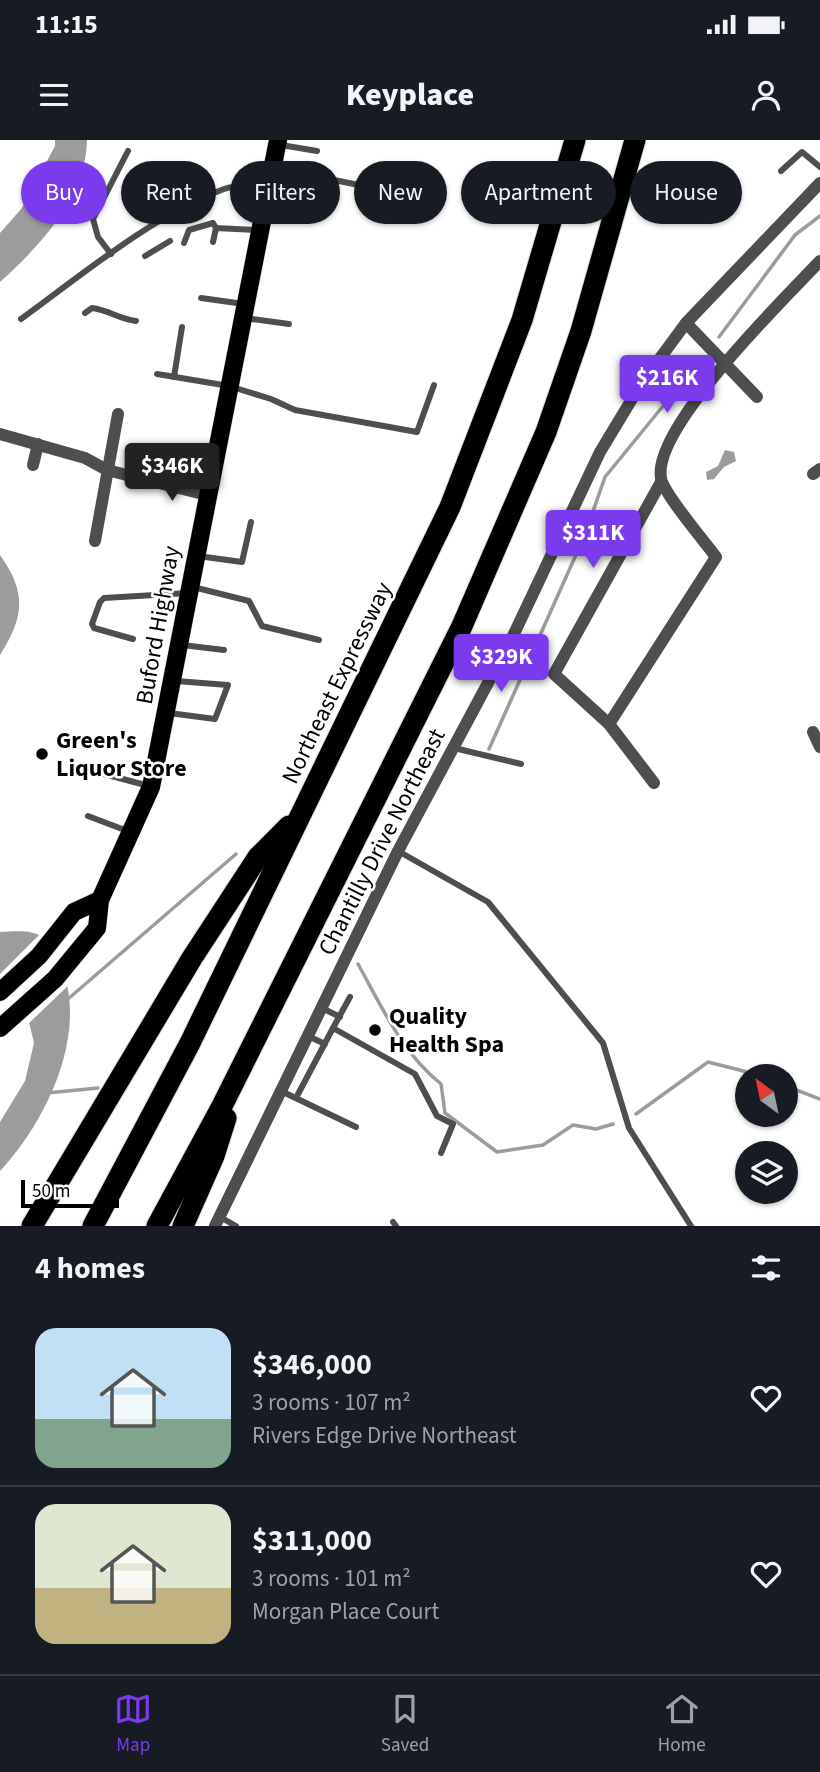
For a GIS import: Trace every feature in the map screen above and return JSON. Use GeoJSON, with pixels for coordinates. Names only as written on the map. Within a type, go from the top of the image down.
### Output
{"type":"FeatureCollection","features":[{"type":"Feature","properties":{"kind":"highway","name":"Northeast Expressway"},"geometry":{"type":"LineString","coordinates":[[93,1226],[190,1042],[416,583],[488,415],[522,320],[575,140]]}},
{"type":"Feature","properties":{"kind":"highway"},"geometry":{"type":"LineString","coordinates":[[158,1226],[246,1058],[461,626],[546,432],[581,331],[618,210],[635,140]]}},
{"type":"Feature","properties":{"kind":"highway"},"geometry":{"type":"LineString","coordinates":[[32,1226],[192,958],[250,868],[301,815]]}},
{"type":"Feature","properties":{"kind":"highway"},"geometry":{"type":"LineString","coordinates":[[183,1226],[214,1156],[246,1058]]}},
{"type":"Feature","properties":{"kind":"main road","name":"Buford Highway"},"geometry":{"type":"LineString","coordinates":[[272,161],[275,142]]}},
{"type":"Feature","properties":{"kind":"main road","name":"Buford Highway"},"geometry":{"type":"LineString","coordinates":[[0,1028],[36,998],[97,928],[100,900],[151,787],[168,713],[260,224]]}},
{"type":"Feature","properties":{"kind":"main road"},"geometry":{"type":"LineString","coordinates":[[0,992],[39,956],[74,912],[100,900]]}},
{"type":"Feature","properties":{"kind":"street","name":"Chantilly Drive Northeast"},"geometry":{"type":"LineString","coordinates":[[218,1221],[398,851],[512,638],[600,452],[641,384],[686,323],[820,183]]}},
{"type":"Feature","properties":{"kind":"street"},"geometry":{"type":"LineString","coordinates":[[609,724],[716,557],[661,482],[659,463],[671,437],[723,363],[820,261]]}},
{"type":"Feature","properties":{"kind":"street"},"geometry":{"type":"LineString","coordinates":[[686,323],[757,397]]}},
{"type":"Feature","properties":{"kind":"street"},"geometry":{"type":"LineString","coordinates":[[94,541],[118,414]]}},
{"type":"Feature","properties":{"kind":"street"},"geometry":{"type":"LineString","coordinates":[[0,434],[85,458],[107,470],[207,495]]}},
{"type":"Feature","properties":{"kind":"street"},"geometry":{"type":"LineString","coordinates":[[33,465],[38,444]]}},
{"type":"Feature","properties":{"kind":"street"},"geometry":{"type":"LineString","coordinates":[[654,783],[609,724],[554,674],[661,482]]}},
{"type":"Feature","properties":{"kind":"street"},"geometry":{"type":"LineString","coordinates":[[813,732],[820,747]]}},
{"type":"Feature","properties":{"kind":"lane"},"geometry":{"type":"LineString","coordinates":[[275,142],[317,151]]}},
{"type":"Feature","properties":{"kind":"lane"},"geometry":{"type":"LineString","coordinates":[[111,254],[99,237],[93,219],[128,151]]}},
{"type":"Feature","properties":{"kind":"lane"},"geometry":{"type":"LineString","coordinates":[[781,171],[802,152],[820,167]]}},
{"type":"Feature","properties":{"kind":"lane"},"geometry":{"type":"LineString","coordinates":[[21,319],[111,254],[173,215],[230,187]]}},
{"type":"Feature","properties":{"kind":"lane"},"geometry":{"type":"LineString","coordinates":[[184,243],[189,230],[213,223],[216,228],[213,242]]}},
{"type":"Feature","properties":{"kind":"lane"},"geometry":{"type":"LineString","coordinates":[[216,228],[259,230]]}},
{"type":"Feature","properties":{"kind":"lane"},"geometry":{"type":"LineString","coordinates":[[145,256],[170,241]]}},
{"type":"Feature","properties":{"kind":"lane"},"geometry":{"type":"LineString","coordinates":[[201,298],[289,324]]}},
{"type":"Feature","properties":{"kind":"lane"},"geometry":{"type":"LineString","coordinates":[[85,313],[92,307],[110,310],[118,319],[136,321]]}},
{"type":"Feature","properties":{"kind":"lane"},"geometry":{"type":"LineString","coordinates":[[174,377],[182,327]]}},
{"type":"Feature","properties":{"kind":"lane"},"geometry":{"type":"LineString","coordinates":[[157,374],[229,386],[295,410],[417,432],[435,385]]}},
{"type":"Feature","properties":{"kind":"lane"},"geometry":{"type":"LineString","coordinates":[[196,556],[242,562],[251,522]]}},
{"type":"Feature","properties":{"kind":"lane"},"geometry":{"type":"LineString","coordinates":[[133,639],[94,628],[92,624],[104,598],[191,590],[249,601],[262,626],[319,640]]}},
{"type":"Feature","properties":{"kind":"lane"},"geometry":{"type":"LineString","coordinates":[[180,645],[223,650]]}},
{"type":"Feature","properties":{"kind":"lane"},"geometry":{"type":"LineString","coordinates":[[168,713],[215,719],[228,685],[174,681]]}},
{"type":"Feature","properties":{"kind":"lane"},"geometry":{"type":"LineString","coordinates":[[454,748],[521,764]]}},
{"type":"Feature","properties":{"kind":"lane"},"geometry":{"type":"LineString","coordinates":[[104,774],[151,787]]}},
{"type":"Feature","properties":{"kind":"lane"},"geometry":{"type":"LineString","coordinates":[[88,816],[132,833]]}},
{"type":"Feature","properties":{"kind":"lane"},"geometry":{"type":"LineString","coordinates":[[398,851],[488,902],[603,1043],[629,1128],[691,1226]]}},
{"type":"Feature","properties":{"kind":"lane"},"geometry":{"type":"LineString","coordinates":[[296,1098],[349,997]]}},
{"type":"Feature","properties":{"kind":"lane"},"geometry":{"type":"LineString","coordinates":[[322,1008],[340,1017]]}},
{"type":"Feature","properties":{"kind":"lane"},"geometry":{"type":"LineString","coordinates":[[333,1028],[415,1074],[438,1116],[453,1124],[441,1153]]}},
{"type":"Feature","properties":{"kind":"lane"},"geometry":{"type":"LineString","coordinates":[[308,1037],[325,1044]]}},
{"type":"Feature","properties":{"kind":"lane"},"geometry":{"type":"LineString","coordinates":[[281,1091],[356,1127]]}},
{"type":"Feature","properties":{"kind":"lane"},"geometry":{"type":"LineString","coordinates":[[218,1221],[236,1226]]}},
{"type":"Feature","properties":{"kind":"shaded area"},"geometry":{"type":"Polygon","coordinates":[[[55,140],[87,140],[85,161],[47,161],[55,146],[55,140]]]}},
{"type":"Feature","properties":{"kind":"shaded area"},"geometry":{"type":"Polygon","coordinates":[[[21,209],[21,224],[54,224],[30,253],[0,282],[0,233],[21,209]]]}},
{"type":"Feature","properties":{"kind":"shaded area"},"geometry":{"type":"Polygon","coordinates":[[[725,450],[734,452],[736,461],[724,467],[714,479],[707,480],[706,472],[718,466],[725,450]]]}},
{"type":"Feature","properties":{"kind":"shaded area"},"geometry":{"type":"Polygon","coordinates":[[[0,555],[15,581],[19,605],[14,629],[0,655],[0,555]]]}},
{"type":"Feature","properties":{"kind":"shaded area"},"geometry":{"type":"Polygon","coordinates":[[[21,931],[38,934],[48,943],[58,959],[67,986],[70,1014],[60,1071],[48,1099],[18,1150],[0,1171],[0,1122],[25,1081],[34,1043],[25,1005],[0,977],[0,932],[21,931]]]}},
{"type":"Feature","properties":{"kind":"pier"},"geometry":{"type":"Polygon","coordinates":[[[41,933],[53,941],[64,958],[71,983],[28,1024],[22,1007],[0,982],[0,974],[41,933]]]}},
{"type":"Feature","properties":{"kind":"waterway"},"geometry":{"type":"LineString","coordinates":[[719,337],[795,235],[820,216]]}},
{"type":"Feature","properties":{"kind":"waterway"},"geometry":{"type":"LineString","coordinates":[[489,749],[584,537],[605,477],[690,373],[700,368]]}},
{"type":"Feature","properties":{"kind":"waterway"},"geometry":{"type":"LineString","coordinates":[[68,999],[236,854]]}},
{"type":"Feature","properties":{"kind":"waterway"},"geometry":{"type":"LineString","coordinates":[[358,964],[404,1044],[427,1072],[441,1084],[445,1113],[497,1152],[543,1145],[573,1125],[596,1129],[613,1124]]}},
{"type":"Feature","properties":{"kind":"waterway"},"geometry":{"type":"LineString","coordinates":[[636,1114],[708,1062],[735,1069]]}},
{"type":"Feature","properties":{"kind":"waterway"},"geometry":{"type":"LineString","coordinates":[[47,1093],[98,1088]]}},
{"type":"Feature","properties":{"kind":"waterway"},"geometry":{"type":"LineString","coordinates":[[798,1091],[820,1099]]}},
{"type":"Feature","properties":{"kind":"place","name":"Green's Liquor Store"},"geometry":{"type":"Point","coordinates":[42,754]}},
{"type":"Feature","properties":{"kind":"place","name":"Quality Health Spa"},"geometry":{"type":"Point","coordinates":[375,1030]}}]}
